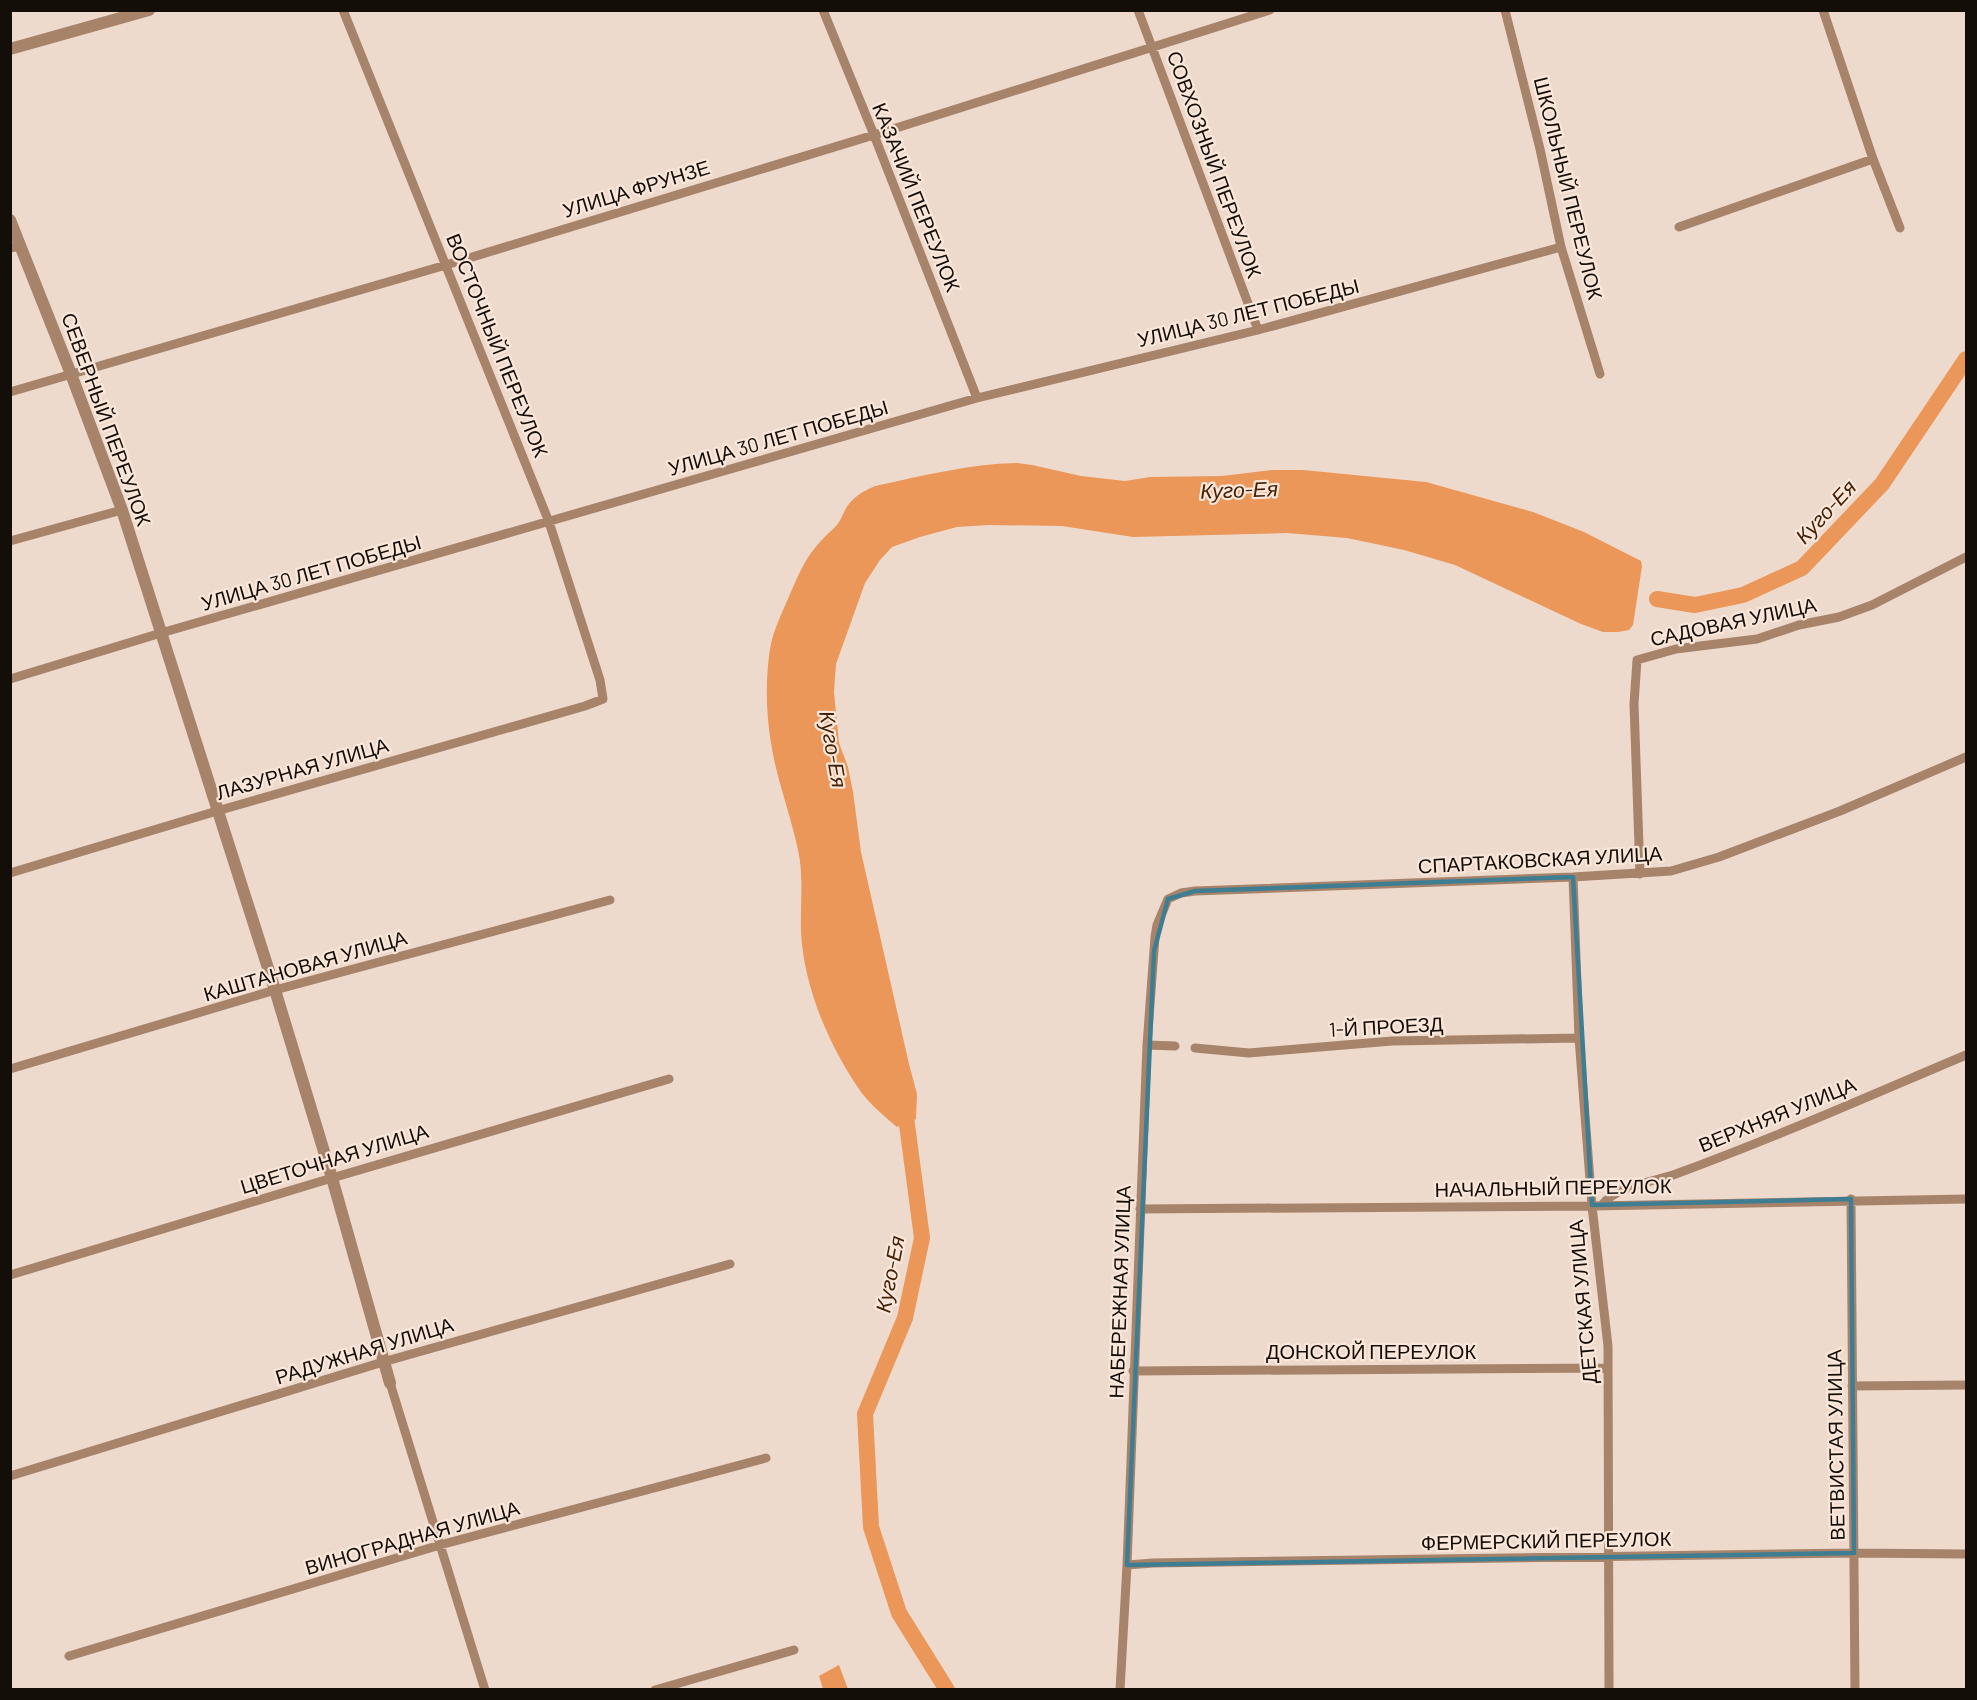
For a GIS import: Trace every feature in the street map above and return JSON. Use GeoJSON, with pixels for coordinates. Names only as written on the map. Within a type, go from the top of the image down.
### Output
{"type":"FeatureCollection","features":[{"type":"Feature","properties":{"kind":"street"},"geometry":{"type":"LineString","coordinates":[[10,49],[149,10]]}},
{"type":"Feature","properties":{"kind":"street","name":"ВОСТОЧНЫЙ ПЕРЕУЛОК"},"geometry":{"type":"LineString","coordinates":[[343,10],[549,522],[600,680],[603,699]]}},
{"type":"Feature","properties":{"kind":"street","name":"КАЗАЧИЙ ПЕРЕУЛОК"},"geometry":{"type":"LineString","coordinates":[[823,10],[977,398]]}},
{"type":"Feature","properties":{"kind":"street","name":"СОВХОЗНЫЙ ПЕРЕУЛОК"},"geometry":{"type":"LineString","coordinates":[[1138,10],[1258,330]]}},
{"type":"Feature","properties":{"kind":"street","name":"УЛИЦА ФРУНЗЕ"},"geometry":{"type":"LineString","coordinates":[[10,392],[446,265],[874,135],[1270,10]]}},
{"type":"Feature","properties":{"kind":"street","name":"ШКОЛЬНЫЙ ПЕРЕУЛОК"},"geometry":{"type":"LineString","coordinates":[[1505,10],[1540,149],[1561,247],[1600,374]]}},
{"type":"Feature","properties":{"kind":"street"},"geometry":{"type":"LineString","coordinates":[[1823,10],[1873,159],[1900,228]]}},
{"type":"Feature","properties":{"kind":"street"},"geometry":{"type":"LineString","coordinates":[[1679,227],[1873,159]]}},
{"type":"Feature","properties":{"kind":"street","name":"СЕВЕРНЫЙ ПЕРЕУЛОК"},"geometry":{"type":"LineString","coordinates":[[10,220],[15,247],[71,374],[122,510],[275,990],[332,1178],[390,1383]]}},
{"type":"Feature","properties":{"kind":"street","name":"УЛИЦА 30 ЛЕТ ПОБЕДЫ"},"geometry":{"type":"LineString","coordinates":[[10,679],[161,633],[977,398],[1258,330],[1561,247]]}},
{"type":"Feature","properties":{"kind":"street"},"geometry":{"type":"LineString","coordinates":[[10,540],[122,510]]}},
{"type":"Feature","properties":{"kind":"street","name":"САДОВАЯ УЛИЦА"},"geometry":{"type":"LineString","coordinates":[[1640,874],[1634,704],[1637,660],[1676,650],[1757,639],[1798,625],[1839,617],[1872,605],[1966,557]]}},
{"type":"Feature","properties":{"kind":"street","name":"ЛАЗУРНАЯ УЛИЦА"},"geometry":{"type":"LineString","coordinates":[[10,873],[603,699]]}},
{"type":"Feature","properties":{"kind":"street","name":"СПАРТАКОВСКАЯ УЛИЦА"},"geometry":{"type":"LineString","coordinates":[[1168,899],[1181,893],[1195,891],[1573,877],[1671,871],[1719,857],[1840,811],[1966,757]]}},
{"type":"Feature","properties":{"kind":"street","name":"ДЕТСКАЯ УЛИЦА"},"geometry":{"type":"LineString","coordinates":[[1573,877],[1580,1038],[1592,1206],[1608,1346],[1609,1689]]}},
{"type":"Feature","properties":{"kind":"street","name":"НАБЕРЕЖНАЯ УЛИЦА"},"geometry":{"type":"LineString","coordinates":[[1120,1689],[1147,1045],[1155,937],[1157,925],[1168,899]]}},
{"type":"Feature","properties":{"kind":"street","name":"КАШТАНОВАЯ УЛИЦА"},"geometry":{"type":"LineString","coordinates":[[10,1069],[275,990],[610,900]]}},
{"type":"Feature","properties":{"kind":"street","name":"1-Й ПРОЕЗД"},"geometry":{"type":"LineString","coordinates":[[1195,1048],[1249,1053],[1392,1041],[1580,1038]]}},
{"type":"Feature","properties":{"kind":"street"},"geometry":{"type":"LineString","coordinates":[[1147,1045],[1175,1046]]}},
{"type":"Feature","properties":{"kind":"street","name":"ВЕРХНЯЯ УЛИЦА"},"geometry":{"type":"LineString","coordinates":[[1602,1205],[1609,1196],[1615,1193],[1671,1175],[1779,1134],[1966,1055]]}},
{"type":"Feature","properties":{"kind":"street","name":"ЦВЕТОЧНАЯ УЛИЦА"},"geometry":{"type":"LineString","coordinates":[[10,1275],[669,1079]]}},
{"type":"Feature","properties":{"kind":"street","name":"НАЧАЛЬНЫЙ ПЕРЕУЛОК"},"geometry":{"type":"LineString","coordinates":[[1140,1209],[1592,1206],[1966,1198]]}},
{"type":"Feature","properties":{"kind":"street","name":"ВЕТВИСТАЯ УЛИЦА"},"geometry":{"type":"LineString","coordinates":[[1851,1199],[1855,1689]]}},
{"type":"Feature","properties":{"kind":"street","name":"РАДУЖНАЯ УЛИЦА"},"geometry":{"type":"LineString","coordinates":[[10,1476],[384,1362],[730,1264]]}},
{"type":"Feature","properties":{"kind":"street","name":"ДОНСКОЙ ПЕРЕУЛОК"},"geometry":{"type":"LineString","coordinates":[[1133,1371],[1608,1368]]}},
{"type":"Feature","properties":{"kind":"street"},"geometry":{"type":"LineString","coordinates":[[390,1383],[485,1689]]}},
{"type":"Feature","properties":{"kind":"street"},"geometry":{"type":"LineString","coordinates":[[1852,1386],[1966,1385]]}},
{"type":"Feature","properties":{"kind":"street","name":"ВИНОГРАДНАЯ УЛИЦА"},"geometry":{"type":"LineString","coordinates":[[69,1656],[440,1545],[766,1458]]}},
{"type":"Feature","properties":{"kind":"street","name":"ФЕРМЕРСКИЙ ПЕРЕУЛОК"},"geometry":{"type":"LineString","coordinates":[[1127,1565],[1854,1553],[1966,1554]]}},
{"type":"Feature","properties":{"kind":"street"},"geometry":{"type":"LineString","coordinates":[[656,1689],[794,1650]]}},
{"type":"Feature","properties":{"kind":"highlighted area"},"geometry":{"type":"Polygon","coordinates":[[[1573,877],[1592,1205],[1851,1199],[1854,1553],[1127,1565],[1154,951],[1168,899],[1195,891],[1573,877]]]}},
{"type":"Feature","properties":{"kind":"shaded area"},"geometry":{"type":"Polygon","coordinates":[[[839,1665],[848,1689],[823,1689],[819,1676],[839,1665]]]}},
{"type":"Feature","properties":{"kind":"water"},"geometry":{"type":"Polygon","coordinates":[[[1017,463],[1081,476],[1125,481],[1150,477],[1222,476],[1273,470],[1303,470],[1426,482],[1533,512],[1584,532],[1641,561],[1633,625],[1629,630],[1603,632],[1455,565],[1404,550],[1347,538],[1287,533],[1133,537],[1062,526],[989,525],[957,527],[892,547],[880,560],[865,583],[836,664],[834,692],[839,743],[848,767],[861,852],[917,1094],[916,1119],[897,1127],[869,1101],[849,1074],[820,1016],[807,974],[801,932],[800,860],[775,762],[768,724],[767,686],[770,649],[778,621],[807,559],[836,526],[847,507],[857,496],[875,486],[928,475],[963,468],[1017,463]]]}},
{"type":"Feature","properties":{"kind":"waterway","name":"Куго-Ея"},"geometry":{"type":"LineString","coordinates":[[1657,599],[1695,605],[1743,595],[1802,568],[1882,484],[1966,359]]}},
{"type":"Feature","properties":{"kind":"waterway","name":"Куго-Ея"},"geometry":{"type":"LineString","coordinates":[[904,1102],[922,1238],[905,1318],[865,1414],[871,1527],[899,1613],[947,1690]]}}]}
